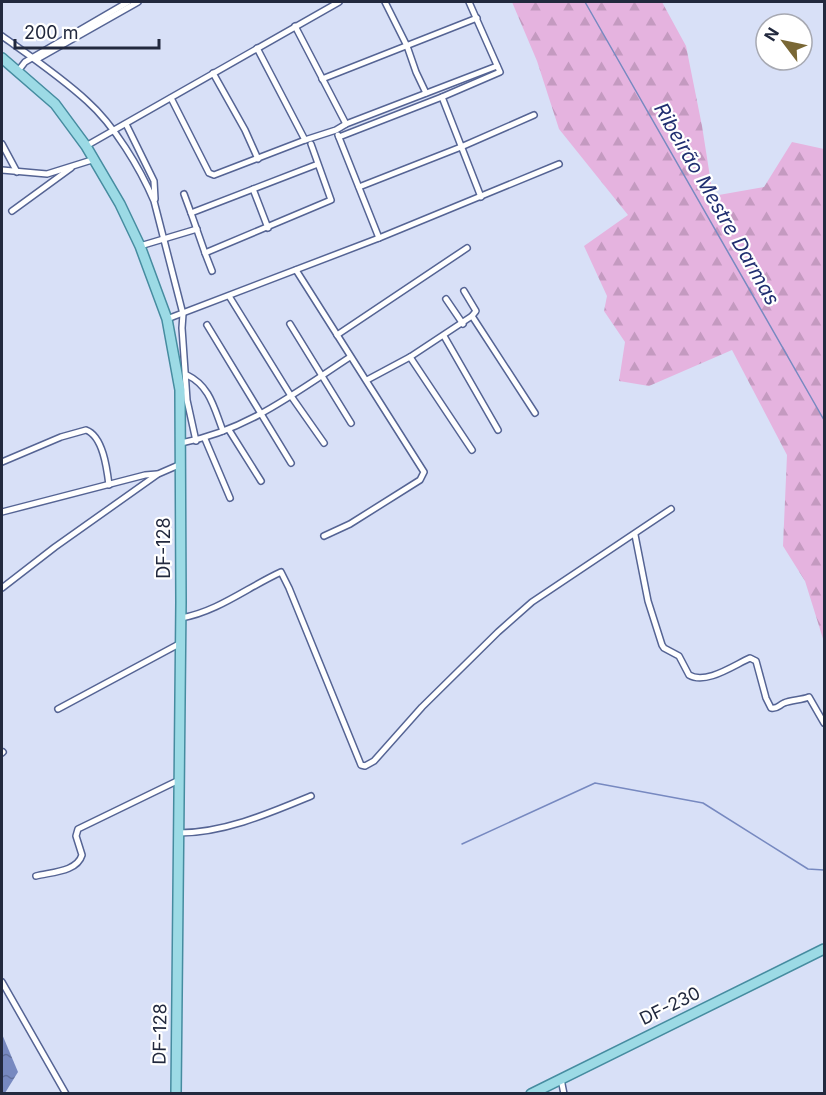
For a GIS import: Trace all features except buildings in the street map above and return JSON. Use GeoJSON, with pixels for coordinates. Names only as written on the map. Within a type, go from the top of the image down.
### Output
{"type":"FeatureCollection","features":[{"type":"Feature","properties":{"kind":"main road","name":"DF-128"},"geometry":{"type":"LineString","coordinates":[[2,58],[55,104],[95,159],[140,246],[167,319],[180,390],[176,1094]]}},
{"type":"Feature","properties":{"kind":"main road","name":"DF-230"},"geometry":{"type":"LineString","coordinates":[[531,1094],[825,949]]}},
{"type":"Feature","properties":{"kind":"street"},"geometry":{"type":"LineString","coordinates":[[18,71],[33,59],[128,2]]}},
{"type":"Feature","properties":{"kind":"street"},"geometry":{"type":"LineString","coordinates":[[33,59],[138,2]]}},
{"type":"Feature","properties":{"kind":"street"},"geometry":{"type":"LineString","coordinates":[[86,146],[339,2]]}},
{"type":"Feature","properties":{"kind":"street"},"geometry":{"type":"LineString","coordinates":[[385,2],[407,46],[426,93]]}},
{"type":"Feature","properties":{"kind":"street"},"geometry":{"type":"LineString","coordinates":[[339,137],[500,72],[469,2]]}},
{"type":"Feature","properties":{"kind":"street"},"geometry":{"type":"LineString","coordinates":[[322,79],[477,18]]}},
{"type":"Feature","properties":{"kind":"street"},"geometry":{"type":"LineString","coordinates":[[296,26],[345,124]]}},
{"type":"Feature","properties":{"kind":"street"},"geometry":{"type":"LineString","coordinates":[[2,36],[88,102],[131,157],[148,186],[154,201],[183,314],[187,400],[196,441]]}},
{"type":"Feature","properties":{"kind":"street"},"geometry":{"type":"LineString","coordinates":[[257,48],[304,140]]}},
{"type":"Feature","properties":{"kind":"street"},"geometry":{"type":"LineString","coordinates":[[171,98],[211,175],[336,130],[345,124],[496,66]]}},
{"type":"Feature","properties":{"kind":"street"},"geometry":{"type":"LineString","coordinates":[[213,73],[258,159]]}},
{"type":"Feature","properties":{"kind":"street"},"geometry":{"type":"LineString","coordinates":[[442,97],[481,197]]}},
{"type":"Feature","properties":{"kind":"street"},"geometry":{"type":"LineString","coordinates":[[359,187],[461,147],[534,115]]}},
{"type":"Feature","properties":{"kind":"street"},"geometry":{"type":"LineString","coordinates":[[126,123],[154,180],[154,201]]}},
{"type":"Feature","properties":{"kind":"street"},"geometry":{"type":"LineString","coordinates":[[336,130],[379,238]]}},
{"type":"Feature","properties":{"kind":"street"},"geometry":{"type":"LineString","coordinates":[[2,144],[17,172]]}},
{"type":"Feature","properties":{"kind":"street"},"geometry":{"type":"LineString","coordinates":[[205,253],[331,200],[311,144]]}},
{"type":"Feature","properties":{"kind":"street"},"geometry":{"type":"LineString","coordinates":[[2,170],[47,174],[95,159]]}},
{"type":"Feature","properties":{"kind":"street"},"geometry":{"type":"LineString","coordinates":[[191,213],[318,164]]}},
{"type":"Feature","properties":{"kind":"street"},"geometry":{"type":"LineString","coordinates":[[167,319],[379,238],[559,164]]}},
{"type":"Feature","properties":{"kind":"street"},"geometry":{"type":"LineString","coordinates":[[12,211],[75,165]]}},
{"type":"Feature","properties":{"kind":"street"},"geometry":{"type":"LineString","coordinates":[[253,189],[268,228]]}},
{"type":"Feature","properties":{"kind":"street"},"geometry":{"type":"LineString","coordinates":[[184,194],[212,270]]}},
{"type":"Feature","properties":{"kind":"street"},"geometry":{"type":"LineString","coordinates":[[140,246],[196,229]]}},
{"type":"Feature","properties":{"kind":"street"},"geometry":{"type":"LineString","coordinates":[[337,335],[467,248]]}},
{"type":"Feature","properties":{"kind":"street"},"geometry":{"type":"LineString","coordinates":[[296,270],[350,357],[368,380],[424,472],[423,477],[350,524],[324,536]]}},
{"type":"Feature","properties":{"kind":"street"},"geometry":{"type":"LineString","coordinates":[[368,380],[410,357],[472,316],[476,311],[464,291]]}},
{"type":"Feature","properties":{"kind":"street"},"geometry":{"type":"LineString","coordinates":[[229,296],[291,396],[324,443]]}},
{"type":"Feature","properties":{"kind":"street"},"geometry":{"type":"LineString","coordinates":[[446,299],[463,324]]}},
{"type":"Feature","properties":{"kind":"street"},"geometry":{"type":"LineString","coordinates":[[472,316],[535,413]]}},
{"type":"Feature","properties":{"kind":"street"},"geometry":{"type":"LineString","coordinates":[[207,324],[291,463]]}},
{"type":"Feature","properties":{"kind":"street"},"geometry":{"type":"LineString","coordinates":[[290,324],[351,423]]}},
{"type":"Feature","properties":{"kind":"street"},"geometry":{"type":"LineString","coordinates":[[444,336],[498,430]]}},
{"type":"Feature","properties":{"kind":"street"},"geometry":{"type":"LineString","coordinates":[[181,443],[205,439],[261,415],[350,357]]}},
{"type":"Feature","properties":{"kind":"street"},"geometry":{"type":"LineString","coordinates":[[410,357],[472,450]]}},
{"type":"Feature","properties":{"kind":"street"},"geometry":{"type":"LineString","coordinates":[[187,375],[205,387],[226,430],[261,481]]}},
{"type":"Feature","properties":{"kind":"street"},"geometry":{"type":"LineString","coordinates":[[2,462],[61,437],[86,430],[94,435],[105,460],[109,485]]}},
{"type":"Feature","properties":{"kind":"street"},"geometry":{"type":"LineString","coordinates":[[205,439],[230,498]]}},
{"type":"Feature","properties":{"kind":"street"},"geometry":{"type":"LineString","coordinates":[[2,588],[55,547],[158,474],[181,464]]}},
{"type":"Feature","properties":{"kind":"street"},"geometry":{"type":"LineString","coordinates":[[2,512],[145,475],[158,474]]}},
{"type":"Feature","properties":{"kind":"street"},"geometry":{"type":"LineString","coordinates":[[179,618],[194,616],[212,608],[280,572],[289,588],[361,765],[365,766],[374,761],[422,707],[532,602],[671,508]]}},
{"type":"Feature","properties":{"kind":"street"},"geometry":{"type":"LineString","coordinates":[[634,535],[648,601],[662,645],[679,656],[688,675],[699,678],[711,676],[750,658],[753,659],[756,661],[771,708],[776,709],[784,703],[797,702],[809,697],[825,723]]}},
{"type":"Feature","properties":{"kind":"street"},"geometry":{"type":"LineString","coordinates":[[58,709],[179,644]]}},
{"type":"Feature","properties":{"kind":"street"},"geometry":{"type":"LineString","coordinates":[[36,876],[78,864],[82,855],[76,836],[78,829],[179,780]]}},
{"type":"Feature","properties":{"kind":"street"},"geometry":{"type":"LineString","coordinates":[[178,832],[199,833],[267,814],[311,796]]}},
{"type":"Feature","properties":{"kind":"street"},"geometry":{"type":"LineString","coordinates":[[2,982],[66,1094]]}},
{"type":"Feature","properties":{"kind":"street"},"geometry":{"type":"LineString","coordinates":[[561,1079],[564,1094]]}},
{"type":"Feature","properties":{"kind":"green space"},"geometry":{"type":"Polygon","coordinates":[[[512,2],[662,2],[686,46],[713,196],[764,187],[792,142],[824,149],[824,642],[805,581],[783,546],[787,455],[732,350],[649,386],[619,381],[625,342],[604,311],[607,296],[584,246],[628,215],[559,129],[537,61],[512,2]]]}},
{"type":"Feature","properties":{"kind":"water"},"geometry":{"type":"Polygon","coordinates":[[[2,1034],[18,1072],[5,1093],[2,1093],[2,1034]]]}},
{"type":"Feature","properties":{"kind":"waterway","name":"Ribeirão Mestre Darmas"},"geometry":{"type":"LineString","coordinates":[[585,2],[824,420]]}},
{"type":"Feature","properties":{"kind":"waterway"},"geometry":{"type":"LineString","coordinates":[[462,844],[595,783],[703,803],[808,869],[824,870]]}}]}
